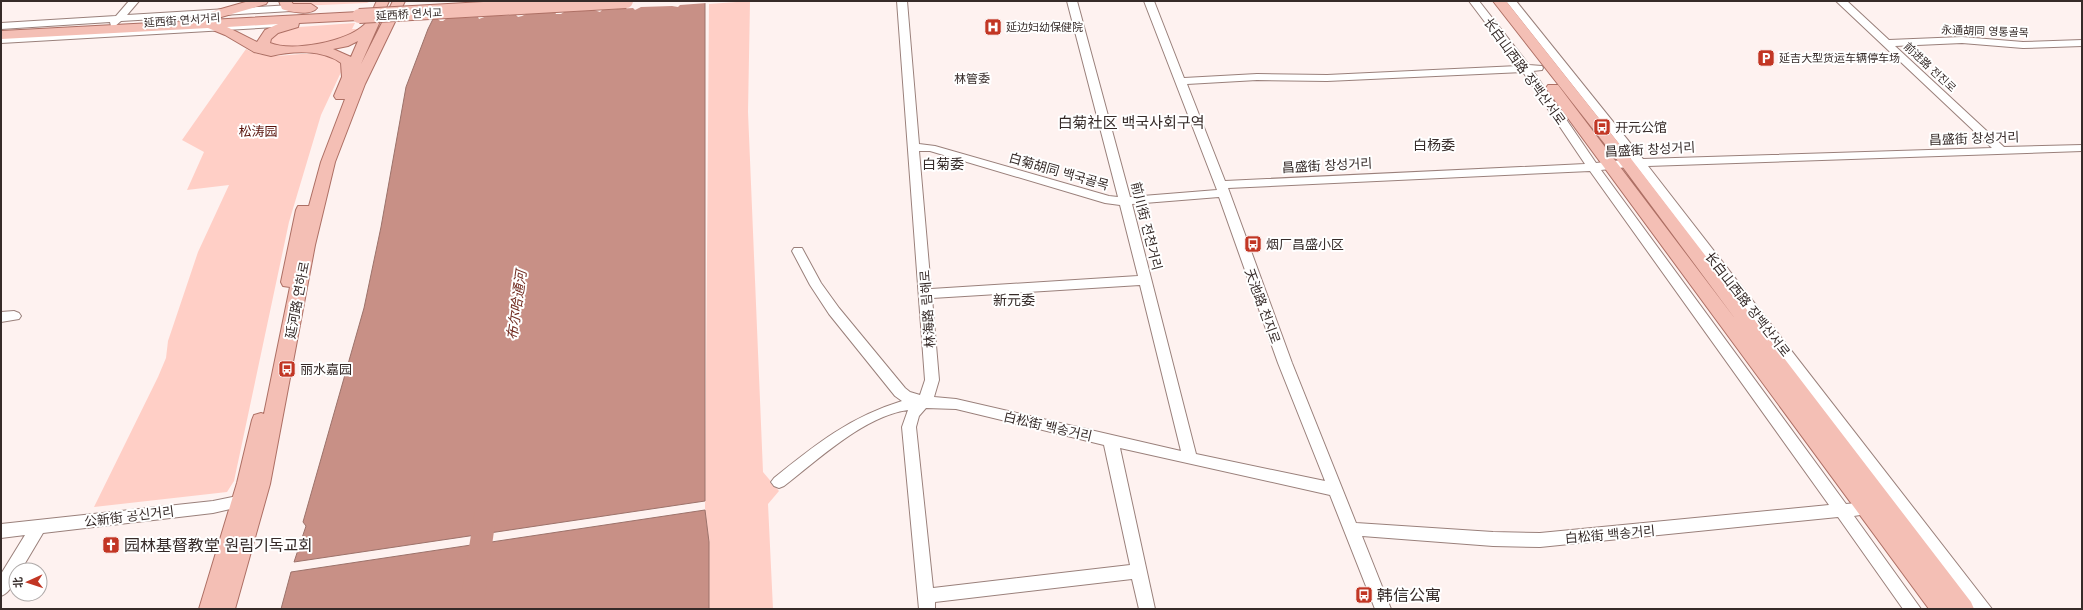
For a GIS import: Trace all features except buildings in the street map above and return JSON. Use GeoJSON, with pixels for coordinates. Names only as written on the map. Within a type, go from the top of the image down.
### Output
{"type":"FeatureCollection","features":[{"type":"Feature","properties":{"kind":"main road"},"geometry":{"type":"LineString","coordinates":[[199,21],[262,1]]}},
{"type":"Feature","properties":{"kind":"main road","name":"延河路 연하로"},"geometry":{"type":"LineString","coordinates":[[224,609],[319,195],[383,1]]}},
{"type":"Feature","properties":{"kind":"main road","name":"延河路 연하로"},"geometry":{"type":"LineString","coordinates":[[210,609],[249,500],[260,425],[296,242],[304,206],[322,145],[349,77],[371,36],[399,1]]}},
{"type":"Feature","properties":{"kind":"main road","name":"延西桥 연서교"},"geometry":{"type":"LineString","coordinates":[[357,13],[517,1]]}},
{"type":"Feature","properties":{"kind":"main road","name":"延西桥 연서교"},"geometry":{"type":"LineString","coordinates":[[357,13],[626,1]]}},
{"type":"Feature","properties":{"kind":"main road","name":"长白山西路 장백산서로"},"geometry":{"type":"LineString","coordinates":[[1486,1],[1602,165],[1867,508],[1942,609]]}},
{"type":"Feature","properties":{"kind":"main road","name":"长白山西路 장백산서로"},"geometry":{"type":"LineString","coordinates":[[1499,1],[1633,163],[1963,609]]}},
{"type":"Feature","properties":{"kind":"main road"},"geometry":{"type":"LineString","coordinates":[[288,5],[357,13]]}},
{"type":"Feature","properties":{"kind":"main road","name":"延西街 연서거리"},"geometry":{"type":"LineString","coordinates":[[1,35],[199,21],[357,13]]}},
{"type":"Feature","properties":{"kind":"main road"},"geometry":{"type":"LineString","coordinates":[[357,13],[290,24],[269,34],[264,38],[262,45],[274,49],[318,47],[371,36]]}},
{"type":"Feature","properties":{"kind":"main road","name":"延西街 연서거리"},"geometry":{"type":"LineString","coordinates":[[1,31],[94,26],[116,23],[199,21]]}},
{"type":"Feature","properties":{"kind":"main road"},"geometry":{"type":"LineString","coordinates":[[199,21],[237,35],[263,51],[318,50],[340,56],[348,62],[349,77]]}},
{"type":"Feature","properties":{"kind":"street"},"geometry":{"type":"LineString","coordinates":[[116,23],[134,1]]}},
{"type":"Feature","properties":{"kind":"street","name":"林海路 림해로"},"geometry":{"type":"LineString","coordinates":[[902,1],[932,380],[931,389],[924,401],[914,410],[910,418],[909,427],[927,602]]}},
{"type":"Feature","properties":{"kind":"street","name":"前川街 전천거리"},"geometry":{"type":"LineString","coordinates":[[1072,1],[1111,141],[1124,202],[1190,459]]}},
{"type":"Feature","properties":{"kind":"street","name":"天池路 천지로"},"geometry":{"type":"LineString","coordinates":[[1148,1],[1222,189],[1285,363],[1383,609]]}},
{"type":"Feature","properties":{"kind":"street","name":"长白山西路 장백산서로"},"geometry":{"type":"LineString","coordinates":[[1474,1],[1532,68]]}},
{"type":"Feature","properties":{"kind":"street","name":"长白山西路 장백산서로"},"geometry":{"type":"LineString","coordinates":[[1511,1],[1633,163],[1984,609]]}},
{"type":"Feature","properties":{"kind":"street","name":"前进路 전진로"},"geometry":{"type":"LineString","coordinates":[[1841,1],[2003,152]]}},
{"type":"Feature","properties":{"kind":"street","name":"延西街 연서거리"},"geometry":{"type":"LineString","coordinates":[[1,26],[116,23],[288,5]]}},
{"type":"Feature","properties":{"kind":"street","name":"延西街 연서거리"},"geometry":{"type":"LineString","coordinates":[[1,40],[290,24]]}},
{"type":"Feature","properties":{"kind":"street","name":"永通胡同 영통골목"},"geometry":{"type":"LineString","coordinates":[[1886,43],[1962,40],[2023,46],[2082,43]]}},
{"type":"Feature","properties":{"kind":"street"},"geometry":{"type":"LineString","coordinates":[[1180,81],[1257,77],[1327,78],[1532,68]]}},
{"type":"Feature","properties":{"kind":"street","name":"白菊胡同 백국골목"},"geometry":{"type":"LineString","coordinates":[[914,147],[931,148],[1102,199],[1124,202],[1222,189]]}},
{"type":"Feature","properties":{"kind":"street","name":"昌盛街 창성거리"},"geometry":{"type":"LineString","coordinates":[[1222,189],[1633,163],[2003,152],[2082,148]]}},
{"type":"Feature","properties":{"kind":"street","name":"长白山西路 장백산서로"},"geometry":{"type":"LineString","coordinates":[[1602,165],[1842,511],[1913,609]]}},
{"type":"Feature","properties":{"kind":"street"},"geometry":{"type":"LineString","coordinates":[[798,251],[816,285],[834,311],[900,392],[905,396],[924,401]]}},
{"type":"Feature","properties":{"kind":"street"},"geometry":{"type":"LineString","coordinates":[[926,294],[1145,280]]}},
{"type":"Feature","properties":{"kind":"street","name":"白松街 백송거리"},"geometry":{"type":"LineString","coordinates":[[779,482],[841,434],[864,419],[893,409],[924,401],[956,404],[1190,459],[1336,490]]}},
{"type":"Feature","properties":{"kind":"street"},"geometry":{"type":"LineString","coordinates":[[1112,441],[1146,609]]}},
{"type":"Feature","properties":{"kind":"street","name":"公新街 공신거리"},"geometry":{"type":"LineString","coordinates":[[1,531],[213,507],[249,500]]}},
{"type":"Feature","properties":{"kind":"street","name":"白松街 백송거리"},"geometry":{"type":"LineString","coordinates":[[1352,529],[1408,531],[1505,540],[1540,540],[1867,508]]}},
{"type":"Feature","properties":{"kind":"street"},"geometry":{"type":"LineString","coordinates":[[1,589],[38,527]]}},
{"type":"Feature","properties":{"kind":"street"},"geometry":{"type":"LineString","coordinates":[[927,602],[1138,571]]}},
{"type":"Feature","properties":{"kind":"green space"},"geometry":{"type":"Polygon","coordinates":[[[289,1],[371,1],[367,3],[298,6],[293,5],[289,1]]]}},
{"type":"Feature","properties":{"kind":"green space"},"geometry":{"type":"Polygon","coordinates":[[[750,1],[748,112],[763,472],[779,491],[768,504],[773,609],[709,609],[709,542],[705,510],[709,4],[750,1]]]}},
{"type":"Feature","properties":{"kind":"green space"},"geometry":{"type":"Polygon","coordinates":[[[355,23],[352,29],[359,29],[357,31],[329,44],[279,47],[273,46],[267,40],[285,28],[355,23]]]}},
{"type":"Feature","properties":{"kind":"green space","name":"松涛园"},"geometry":{"type":"Polygon","coordinates":[[[246,49],[257,54],[269,56],[317,54],[328,56],[339,61],[342,70],[321,115],[289,222],[234,481],[227,492],[94,507],[166,358],[168,341],[198,252],[229,185],[187,190],[204,152],[182,140],[246,49]]]}},
{"type":"Feature","properties":{"kind":"water"},"geometry":{"type":"Polygon","coordinates":[[[442,1],[705,1],[705,501],[294,562],[306,526],[303,522],[364,308],[381,227],[406,87],[428,29],[442,1]]]}},
{"type":"Feature","properties":{"kind":"water"},"geometry":{"type":"Polygon","coordinates":[[[705,510],[709,542],[709,609],[281,609],[291,572],[705,510]]]}},
{"type":"Feature","properties":{"kind":"pier"},"geometry":{"type":"Polygon","coordinates":[[[440,1],[707,1],[707,3],[680,5],[678,7],[641,7],[635,10],[633,8],[602,10],[600,12],[594,10],[564,12],[561,14],[556,14],[555,12],[526,14],[518,17],[516,15],[487,16],[479,19],[478,17],[447,18],[443,21],[431,19],[440,1]]]}},
{"type":"Feature","properties":{"kind":"waterway","name":"布尔哈通河"},"geometry":{"type":"LineString","coordinates":[[471,609],[486,510]]}},
{"type":"Feature","properties":{"kind":"place","name":"延边妇幼保健院"},"geometry":{"type":"Point","coordinates":[993,27]}},
{"type":"Feature","properties":{"kind":"place","name":"延吉大型货运车辆停车场"},"geometry":{"type":"Point","coordinates":[1766,58]}},
{"type":"Feature","properties":{"kind":"place","name":"开元公馆"},"geometry":{"type":"Point","coordinates":[1602,127]}},
{"type":"Feature","properties":{"kind":"place","name":"烟厂昌盛小区"},"geometry":{"type":"Point","coordinates":[1253,244]}},
{"type":"Feature","properties":{"kind":"place","name":"丽水嘉园"},"geometry":{"type":"Point","coordinates":[287,369]}},
{"type":"Feature","properties":{"kind":"place","name":"园林基督教堂 원림기독교회"},"geometry":{"type":"Point","coordinates":[111,545]}},
{"type":"Feature","properties":{"kind":"place","name":"韩信公寓"},"geometry":{"type":"Point","coordinates":[1364,595]}},
{"type":"Feature","properties":{"kind":"district","name":"林管委"},"geometry":{"type":"Point","coordinates":[972,78]}},
{"type":"Feature","properties":{"kind":"district","name":"白菊社区 백국사회구역"},"geometry":{"type":"Point","coordinates":[1131,122]}},
{"type":"Feature","properties":{"kind":"district","name":"白杨委"},"geometry":{"type":"Point","coordinates":[1434,144]}},
{"type":"Feature","properties":{"kind":"district","name":"白菊委"},"geometry":{"type":"Point","coordinates":[943,163]}},
{"type":"Feature","properties":{"kind":"district","name":"新元委"},"geometry":{"type":"Point","coordinates":[1014,299]}}]}
